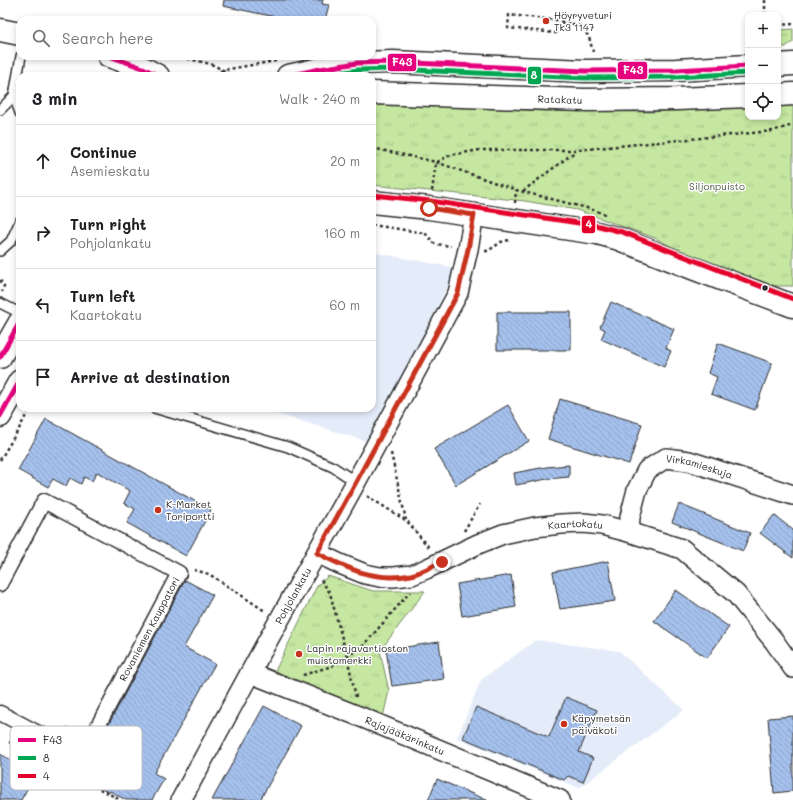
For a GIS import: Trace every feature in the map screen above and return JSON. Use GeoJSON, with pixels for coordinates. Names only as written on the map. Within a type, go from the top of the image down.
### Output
{"type":"FeatureCollection","features":[{"type":"Feature","properties":{"kind":"main road"},"geometry":{"type":"LineString","coordinates":[[0,30],[16,33]]}},
{"type":"Feature","properties":{"kind":"main road"},"geometry":{"type":"LineString","coordinates":[[121,60],[150,72]]}},
{"type":"Feature","properties":{"kind":"main road"},"geometry":{"type":"LineString","coordinates":[[285,68],[320,69],[357,63],[393,62],[585,71],[676,70],[745,66]]}},
{"type":"Feature","properties":{"kind":"main road"},"geometry":{"type":"LineString","coordinates":[[781,65],[793,64]]}},
{"type":"Feature","properties":{"kind":"main road","name":"Ratakatu"},"geometry":{"type":"LineString","coordinates":[[376,93],[584,100],[677,99],[745,96]]}},
{"type":"Feature","properties":{"kind":"main road"},"geometry":{"type":"LineString","coordinates":[[781,95],[793,94]]}},
{"type":"Feature","properties":{"kind":"main road"},"geometry":{"type":"LineString","coordinates":[[376,202],[429,208],[597,233],[619,239],[793,306]]}},
{"type":"Feature","properties":{"kind":"main road"},"geometry":{"type":"LineString","coordinates":[[0,358],[16,329]]}},
{"type":"Feature","properties":{"kind":"main road"},"geometry":{"type":"LineString","coordinates":[[0,416],[16,388]]}},
{"type":"Feature","properties":{"kind":"street","name":"Pohjolankatu"},"geometry":{"type":"LineString","coordinates":[[181,800],[317,553],[360,488],[458,293],[474,215]]}},
{"type":"Feature","properties":{"kind":"street","name":"Virkamieskuja"},"geometry":{"type":"LineString","coordinates":[[629,532],[630,517],[637,490],[647,470],[666,458],[689,461],[793,495]]}},
{"type":"Feature","properties":{"kind":"street","name":"Rovaniemen Kauppatori"},"geometry":{"type":"LineString","coordinates":[[0,584],[44,501],[179,573],[98,726]]}},
{"type":"Feature","properties":{"kind":"street","name":"Kaartokatu"},"geometry":{"type":"LineString","coordinates":[[317,553],[336,563],[365,574],[380,577],[394,577],[412,574],[426,569],[478,544],[503,534],[536,527],[562,524],[583,523],[602,525],[682,549],[736,594],[774,641],[793,668]]}},
{"type":"Feature","properties":{"kind":"street","name":"Rajajääkärinkatu"},"geometry":{"type":"LineString","coordinates":[[250,673],[361,717],[560,800]]}},
{"type":"Feature","properties":{"kind":"street","name":"Rovaniemen Kauppatori"},"geometry":{"type":"LineString","coordinates":[[0,713],[25,726]]}},
{"type":"Feature","properties":{"kind":"lane"},"geometry":{"type":"LineString","coordinates":[[18,72],[20,60]]}},
{"type":"Feature","properties":{"kind":"lane"},"geometry":{"type":"LineString","coordinates":[[16,85],[14,96],[16,102]]}},
{"type":"Feature","properties":{"kind":"lane"},"geometry":{"type":"LineString","coordinates":[[0,110],[14,96]]}},
{"type":"Feature","properties":{"kind":"lane"},"geometry":{"type":"LineString","coordinates":[[0,251],[11,241],[16,230]]}},
{"type":"Feature","properties":{"kind":"lane"},"geometry":{"type":"LineString","coordinates":[[0,303],[16,311]]}},
{"type":"Feature","properties":{"kind":"lane"},"geometry":{"type":"LineString","coordinates":[[168,412],[288,447],[332,467],[360,488]]}},
{"type":"Feature","properties":{"kind":"path"},"geometry":{"type":"LineString","coordinates":[[765,0],[765,12]]}},
{"type":"Feature","properties":{"kind":"path"},"geometry":{"type":"LineString","coordinates":[[563,22],[556,32],[508,28],[509,15],[556,20],[581,26],[589,37],[593,52]]}},
{"type":"Feature","properties":{"kind":"path"},"geometry":{"type":"LineString","coordinates":[[781,25],[793,24]]}},
{"type":"Feature","properties":{"kind":"path"},"geometry":{"type":"LineString","coordinates":[[193,60],[210,64],[226,72]]}},
{"type":"Feature","properties":{"kind":"path"},"geometry":{"type":"LineString","coordinates":[[218,72],[223,70],[285,68]]}},
{"type":"Feature","properties":{"kind":"path"},"geometry":{"type":"LineString","coordinates":[[376,149],[436,162],[452,155],[480,150],[577,150],[772,131],[793,125]]}},
{"type":"Feature","properties":{"kind":"path"},"geometry":{"type":"LineString","coordinates":[[522,191],[577,150]]}},
{"type":"Feature","properties":{"kind":"path"},"geometry":{"type":"LineString","coordinates":[[376,226],[425,233],[435,244]]}},
{"type":"Feature","properties":{"kind":"path"},"geometry":{"type":"LineString","coordinates":[[0,280],[4,286],[0,296]]}},
{"type":"Feature","properties":{"kind":"path"},"geometry":{"type":"LineString","coordinates":[[0,460],[28,412]]}},
{"type":"Feature","properties":{"kind":"path"},"geometry":{"type":"LineString","coordinates":[[391,453],[406,521]]}},
{"type":"Feature","properties":{"kind":"path"},"geometry":{"type":"LineString","coordinates":[[360,488],[406,521],[431,550]]}},
{"type":"Feature","properties":{"kind":"path"},"geometry":{"type":"LineString","coordinates":[[461,536],[480,504]]}},
{"type":"Feature","properties":{"kind":"path"},"geometry":{"type":"LineString","coordinates":[[193,569],[209,574],[268,614]]}},
{"type":"Feature","properties":{"kind":"path"},"geometry":{"type":"LineString","coordinates":[[319,578],[330,593],[347,656],[361,717]]}},
{"type":"Feature","properties":{"kind":"path"},"geometry":{"type":"LineString","coordinates":[[303,675],[332,666],[363,646],[412,590]]}},
{"type":"Feature","properties":{"kind":"path"},"geometry":{"type":"LineString","coordinates":[[102,790],[121,800]]}},
{"type":"Feature","properties":{"kind":"shaded area"},"geometry":{"type":"Polygon","coordinates":[[[376,253],[456,268],[372,443],[271,412],[376,412],[376,253]]]}},
{"type":"Feature","properties":{"kind":"shaded area","name":"Käpymetsän päiväkoti"},"geometry":{"type":"Polygon","coordinates":[[[536,640],[619,651],[684,710],[579,788],[457,738],[481,680],[536,640]]]}},
{"type":"Feature","properties":{"kind":"green space"},"geometry":{"type":"Polygon","coordinates":[[[793,29],[793,42],[785,47],[781,47],[781,30],[793,29]]]}},
{"type":"Feature","properties":{"kind":"green space","name":"Siljonpuisto"},"geometry":{"type":"Polygon","coordinates":[[[793,103],[793,286],[772,286],[737,277],[692,258],[655,238],[577,210],[525,201],[376,185],[376,105],[445,106],[543,111],[650,112],[745,106],[745,120],[781,120],[781,104],[793,103]]]}},
{"type":"Feature","properties":{"kind":"green space"},"geometry":{"type":"Polygon","coordinates":[[[328,576],[373,591],[425,591],[380,651],[389,691],[383,717],[275,671],[317,586],[328,576]]]}},
{"type":"Feature","properties":{"kind":"building"},"geometry":{"type":"Polygon","coordinates":[[[224,0],[323,0],[322,4],[329,5],[326,16],[271,16],[223,6],[224,0]]]}},
{"type":"Feature","properties":{"kind":"building"},"geometry":{"type":"Polygon","coordinates":[[[611,302],[674,329],[666,348],[671,351],[664,367],[601,339],[605,330],[600,327],[611,302]]]}},
{"type":"Feature","properties":{"kind":"building"},"geometry":{"type":"Polygon","coordinates":[[[497,312],[571,312],[571,350],[497,350],[497,312]]]}},
{"type":"Feature","properties":{"kind":"building"},"geometry":{"type":"Polygon","coordinates":[[[718,343],[772,363],[755,410],[711,394],[717,377],[708,373],[718,343]]]}},
{"type":"Feature","properties":{"kind":"building"},"geometry":{"type":"Polygon","coordinates":[[[560,399],[642,424],[629,464],[548,439],[560,399]]]}},
{"type":"Feature","properties":{"kind":"building"},"geometry":{"type":"Polygon","coordinates":[[[508,405],[529,441],[456,485],[434,449],[508,405]]]}},
{"type":"Feature","properties":{"kind":"building"},"geometry":{"type":"Polygon","coordinates":[[[46,419],[211,510],[186,556],[127,523],[135,509],[124,503],[130,491],[97,472],[92,481],[84,477],[81,484],[70,478],[66,486],[53,479],[48,487],[18,470],[46,419]]]}},
{"type":"Feature","properties":{"kind":"building"},"geometry":{"type":"Polygon","coordinates":[[[569,465],[569,477],[547,479],[516,485],[514,473],[546,467],[569,465]]]}},
{"type":"Feature","properties":{"kind":"building"},"geometry":{"type":"Polygon","coordinates":[[[679,504],[750,533],[743,551],[672,522],[679,504]]]}},
{"type":"Feature","properties":{"kind":"building"},"geometry":{"type":"Polygon","coordinates":[[[774,515],[793,530],[793,558],[760,533],[774,515]]]}},
{"type":"Feature","properties":{"kind":"building"},"geometry":{"type":"Polygon","coordinates":[[[608,561],[615,601],[560,609],[553,572],[608,561]]]}},
{"type":"Feature","properties":{"kind":"building"},"geometry":{"type":"Polygon","coordinates":[[[511,575],[516,607],[462,616],[457,584],[511,575]]]}},
{"type":"Feature","properties":{"kind":"building"},"geometry":{"type":"Polygon","coordinates":[[[185,580],[213,595],[184,647],[215,664],[154,773],[164,779],[152,800],[126,800],[110,791],[109,793],[104,790],[142,790],[142,726],[108,726],[185,580]]]}},
{"type":"Feature","properties":{"kind":"building"},"geometry":{"type":"Polygon","coordinates":[[[676,590],[729,627],[707,658],[654,621],[676,590]]]}},
{"type":"Feature","properties":{"kind":"building"},"geometry":{"type":"Polygon","coordinates":[[[439,642],[444,679],[392,686],[386,650],[439,642]]]}},
{"type":"Feature","properties":{"kind":"building"},"geometry":{"type":"Polygon","coordinates":[[[566,697],[597,710],[579,752],[593,758],[583,782],[568,776],[564,780],[463,738],[476,707],[549,737],[566,697]]]}},
{"type":"Feature","properties":{"kind":"building"},"geometry":{"type":"Polygon","coordinates":[[[264,706],[301,726],[260,800],[212,800],[264,706]]]}},
{"type":"Feature","properties":{"kind":"building"},"geometry":{"type":"Polygon","coordinates":[[[793,716],[792,791],[774,793],[768,718],[793,716]]]}},
{"type":"Feature","properties":{"kind":"building"},"geometry":{"type":"Polygon","coordinates":[[[0,754],[10,759],[10,790],[27,790],[21,800],[0,800],[0,754]]]}},
{"type":"Feature","properties":{"kind":"building"},"geometry":{"type":"Polygon","coordinates":[[[437,779],[487,800],[428,800],[437,779]]]}},
{"type":"Feature","properties":{"kind":"transit line","name":"F43"},"geometry":{"type":"LineString","coordinates":[[120,60],[150,72]]}},
{"type":"Feature","properties":{"kind":"transit line","name":"F43"},"geometry":{"type":"LineString","coordinates":[[306,72],[357,63],[393,62],[585,71],[676,70],[745,66]]}},
{"type":"Feature","properties":{"kind":"transit line","name":"8"},"geometry":{"type":"LineString","coordinates":[[346,72],[358,70],[393,69],[585,78],[676,77],[745,73]]}},
{"type":"Feature","properties":{"kind":"transit line","name":"4"},"geometry":{"type":"LineString","coordinates":[[376,195],[430,201],[599,226],[622,232],[793,299]]}},
{"type":"Feature","properties":{"kind":"transit line","name":"F43"},"geometry":{"type":"LineString","coordinates":[[0,357],[16,329]]}},
{"type":"Feature","properties":{"kind":"transit line","name":"F43"},"geometry":{"type":"LineString","coordinates":[[0,416],[16,388]]}},
{"type":"Feature","properties":{"kind":"place","name":"Höyryveturi Tk3 1147"},"geometry":{"type":"Point","coordinates":[546,21]}},
{"type":"Feature","properties":{"kind":"place","name":"K-Market Toriportti"},"geometry":{"type":"Point","coordinates":[158,510]}},
{"type":"Feature","properties":{"kind":"place","name":"Lapin rajavartioston muistomerkki"},"geometry":{"type":"Point","coordinates":[299,654]}},
{"type":"Feature","properties":{"kind":"place","name":"Käpymetsän päiväkoti"},"geometry":{"type":"Point","coordinates":[564,724]}},
{"type":"Feature","properties":{"kind":"route"},"geometry":{"type":"LineString","coordinates":[[429,208],[474,215],[458,293],[317,553],[353,570],[380,577],[394,577],[412,574],[442,562]]}}]}
